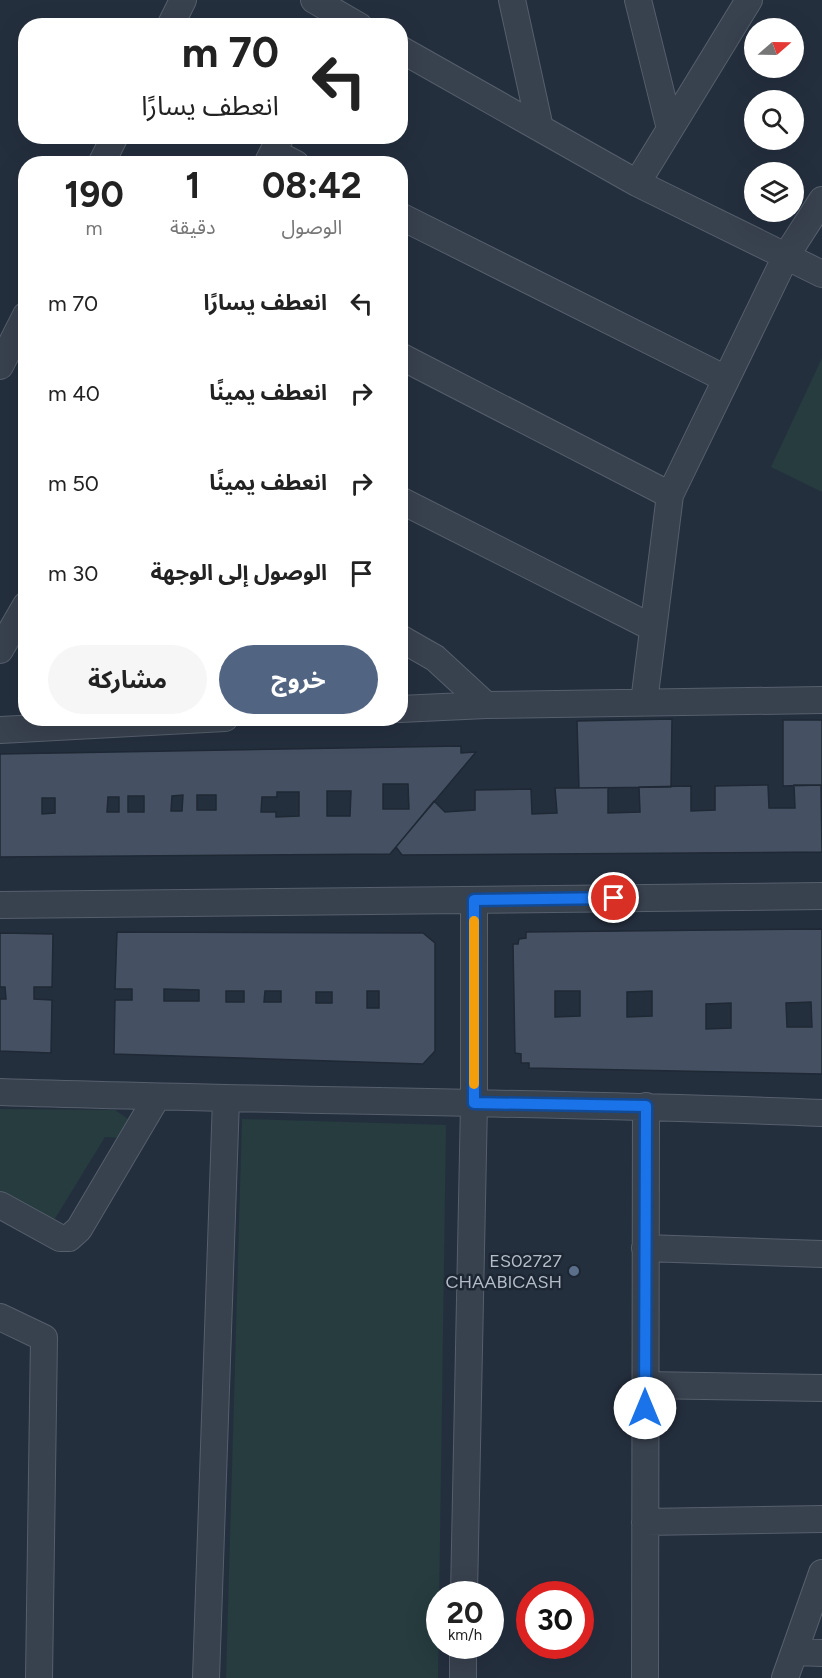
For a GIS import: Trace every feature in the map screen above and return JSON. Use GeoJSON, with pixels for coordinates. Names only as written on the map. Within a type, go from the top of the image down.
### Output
{"type":"FeatureCollection","features":[{"type":"Feature","properties":{"kind":"street"},"geometry":{"type":"LineString","coordinates":[[174,18],[183,0]]}},
{"type":"Feature","properties":{"kind":"street"},"geometry":{"type":"LineString","coordinates":[[314,0],[350,17]]}},
{"type":"Feature","properties":{"kind":"street"},"geometry":{"type":"LineString","coordinates":[[512,0],[540,128]]}},
{"type":"Feature","properties":{"kind":"street"},"geometry":{"type":"LineString","coordinates":[[638,0],[670,129]]}},
{"type":"Feature","properties":{"kind":"street"},"geometry":{"type":"LineString","coordinates":[[637,183],[748,0]]}},
{"type":"Feature","properties":{"kind":"street"},"geometry":{"type":"LineString","coordinates":[[408,54],[637,183],[822,274]]}},
{"type":"Feature","properties":{"kind":"street"},"geometry":{"type":"LineString","coordinates":[[644,702],[670,495],[786,256],[822,200]]}},
{"type":"Feature","properties":{"kind":"street"},"geometry":{"type":"LineString","coordinates":[[408,220],[726,380]]}},
{"type":"Feature","properties":{"kind":"street"},"geometry":{"type":"LineString","coordinates":[[0,366],[18,331]]}},
{"type":"Feature","properties":{"kind":"street"},"geometry":{"type":"LineString","coordinates":[[408,360],[670,495]]}},
{"type":"Feature","properties":{"kind":"street"},"geometry":{"type":"LineString","coordinates":[[408,504],[653,628]]}},
{"type":"Feature","properties":{"kind":"street"},"geometry":{"type":"LineString","coordinates":[[0,650],[18,619]]}},
{"type":"Feature","properties":{"kind":"street"},"geometry":{"type":"LineString","coordinates":[[408,643],[435,658],[486,705]]}},
{"type":"Feature","properties":{"kind":"street"},"geometry":{"type":"LineString","coordinates":[[408,709],[486,705],[822,700]]}},
{"type":"Feature","properties":{"kind":"street"},"geometry":{"type":"LineString","coordinates":[[0,730],[75,726]]}},
{"type":"Feature","properties":{"kind":"street"},"geometry":{"type":"LineString","coordinates":[[0,905],[822,896]]}},
{"type":"Feature","properties":{"kind":"street"},"geometry":{"type":"LineString","coordinates":[[464,1581],[474,1103],[474,900]]}},
{"type":"Feature","properties":{"kind":"street"},"geometry":{"type":"LineString","coordinates":[[0,1092],[226,1099],[646,1106],[822,1113]]}},
{"type":"Feature","properties":{"kind":"street"},"geometry":{"type":"LineString","coordinates":[[0,1205],[60,1238],[69,1238],[79,1229],[157,1097]]}},
{"type":"Feature","properties":{"kind":"street"},"geometry":{"type":"LineString","coordinates":[[206,1678],[226,1099]]}},
{"type":"Feature","properties":{"kind":"street"},"geometry":{"type":"LineString","coordinates":[[645,1678],[646,1106]]}},
{"type":"Feature","properties":{"kind":"street"},"geometry":{"type":"LineString","coordinates":[[645,1248],[822,1254]]}},
{"type":"Feature","properties":{"kind":"street"},"geometry":{"type":"LineString","coordinates":[[0,1317],[44,1338],[39,1678]]}},
{"type":"Feature","properties":{"kind":"street"},"geometry":{"type":"LineString","coordinates":[[645,1385],[822,1388]]}},
{"type":"Feature","properties":{"kind":"street"},"geometry":{"type":"LineString","coordinates":[[645,1522],[822,1519]]}},
{"type":"Feature","properties":{"kind":"street"},"geometry":{"type":"LineString","coordinates":[[785,1678],[822,1573]]}},
{"type":"Feature","properties":{"kind":"street"},"geometry":{"type":"LineString","coordinates":[[795,1652],[822,1653]]}},
{"type":"Feature","properties":{"kind":"street"},"geometry":{"type":"LineString","coordinates":[[463,1659],[463,1678]]}},
{"type":"Feature","properties":{"kind":"green space"},"geometry":{"type":"Polygon","coordinates":[[[822,358],[822,492],[771,467],[822,358]]]}},
{"type":"Feature","properties":{"kind":"green space"},"geometry":{"type":"Polygon","coordinates":[[[0,1109],[115,1110],[128,1119],[129,1126],[121,1138],[105,1137],[51,1225],[0,1197],[0,1109]]]}},
{"type":"Feature","properties":{"kind":"green space"},"geometry":{"type":"Polygon","coordinates":[[[242,1119],[446,1125],[439,1581],[426,1581],[426,1659],[438,1659],[438,1678],[226,1678],[242,1119]]]}},
{"type":"Feature","properties":{"kind":"building"},"geometry":{"type":"Polygon","coordinates":[[[672,719],[671,787],[579,788],[577,721],[672,719]]]}},
{"type":"Feature","properties":{"kind":"building"},"geometry":{"type":"Polygon","coordinates":[[[783,720],[822,720],[822,826],[821,785],[783,786],[783,720]]]}},
{"type":"Feature","properties":{"kind":"building"},"geometry":{"type":"Polygon","coordinates":[[[461,746],[461,753],[476,752],[390,854],[0,857],[0,754],[461,746]],[[383,784],[383,809],[409,809],[408,784],[383,784]],[[327,791],[327,816],[350,816],[351,791],[327,791]],[[277,792],[277,797],[262,797],[261,812],[276,812],[276,817],[299,816],[299,792],[277,792]],[[183,795],[172,796],[171,811],[182,811],[183,795]],[[197,795],[197,810],[216,810],[216,795],[197,795]],[[128,796],[128,812],[144,812],[144,796],[128,796]],[[108,797],[107,812],[119,812],[119,797],[108,797]],[[42,798],[42,814],[55,813],[55,798],[42,798]]]}},
{"type":"Feature","properties":{"kind":"building"},"geometry":{"type":"Polygon","coordinates":[[[768,785],[769,808],[795,808],[794,785],[821,785],[822,852],[402,855],[396,847],[434,801],[445,812],[475,810],[475,790],[531,789],[532,814],[557,813],[555,788],[608,788],[608,813],[640,812],[639,787],[691,786],[691,811],[715,810],[715,786],[768,785]]]}},
{"type":"Feature","properties":{"kind":"building"},"geometry":{"type":"Polygon","coordinates":[[[822,929],[822,1074],[529,1068],[529,1063],[521,1063],[521,1054],[515,1053],[513,944],[518,944],[519,939],[526,938],[526,932],[822,929]],[[555,991],[555,1017],[580,1016],[580,991],[555,991]],[[652,991],[627,992],[627,1017],[652,1016],[652,991]],[[811,1002],[786,1003],[787,1027],[812,1027],[811,1002]],[[731,1003],[706,1004],[706,1029],[731,1028],[731,1003]]]}},
{"type":"Feature","properties":{"kind":"building"},"geometry":{"type":"Polygon","coordinates":[[[117,932],[423,933],[435,943],[435,1051],[423,1064],[114,1054],[115,1000],[132,1000],[132,989],[115,989],[117,932]],[[164,989],[164,1001],[199,1001],[199,990],[164,989]],[[226,991],[226,1002],[244,1002],[244,991],[226,991]],[[265,991],[264,1002],[281,1002],[281,991],[265,991]],[[367,991],[367,1008],[379,1008],[379,991],[367,991]],[[316,992],[316,1003],[332,1003],[332,992],[316,992]]]}},
{"type":"Feature","properties":{"kind":"building"},"geometry":{"type":"Polygon","coordinates":[[[0,933],[53,934],[52,987],[34,987],[34,999],[52,1000],[51,1053],[0,1051],[0,999],[6,999],[5,987],[0,987],[0,933]]]}},
{"type":"Feature","properties":{"kind":"slow traffic"},"geometry":{"type":"LineString","coordinates":[[474,921],[474,1084]]}},
{"type":"Feature","properties":{"kind":"place","name":"ES02727 CHAABICASH"},"geometry":{"type":"Point","coordinates":[574,1271]}},
{"type":"Feature","properties":{"kind":"route"},"geometry":{"type":"LineString","coordinates":[[614,898],[474,900],[474,1103],[646,1106],[645,1408]]}}]}
